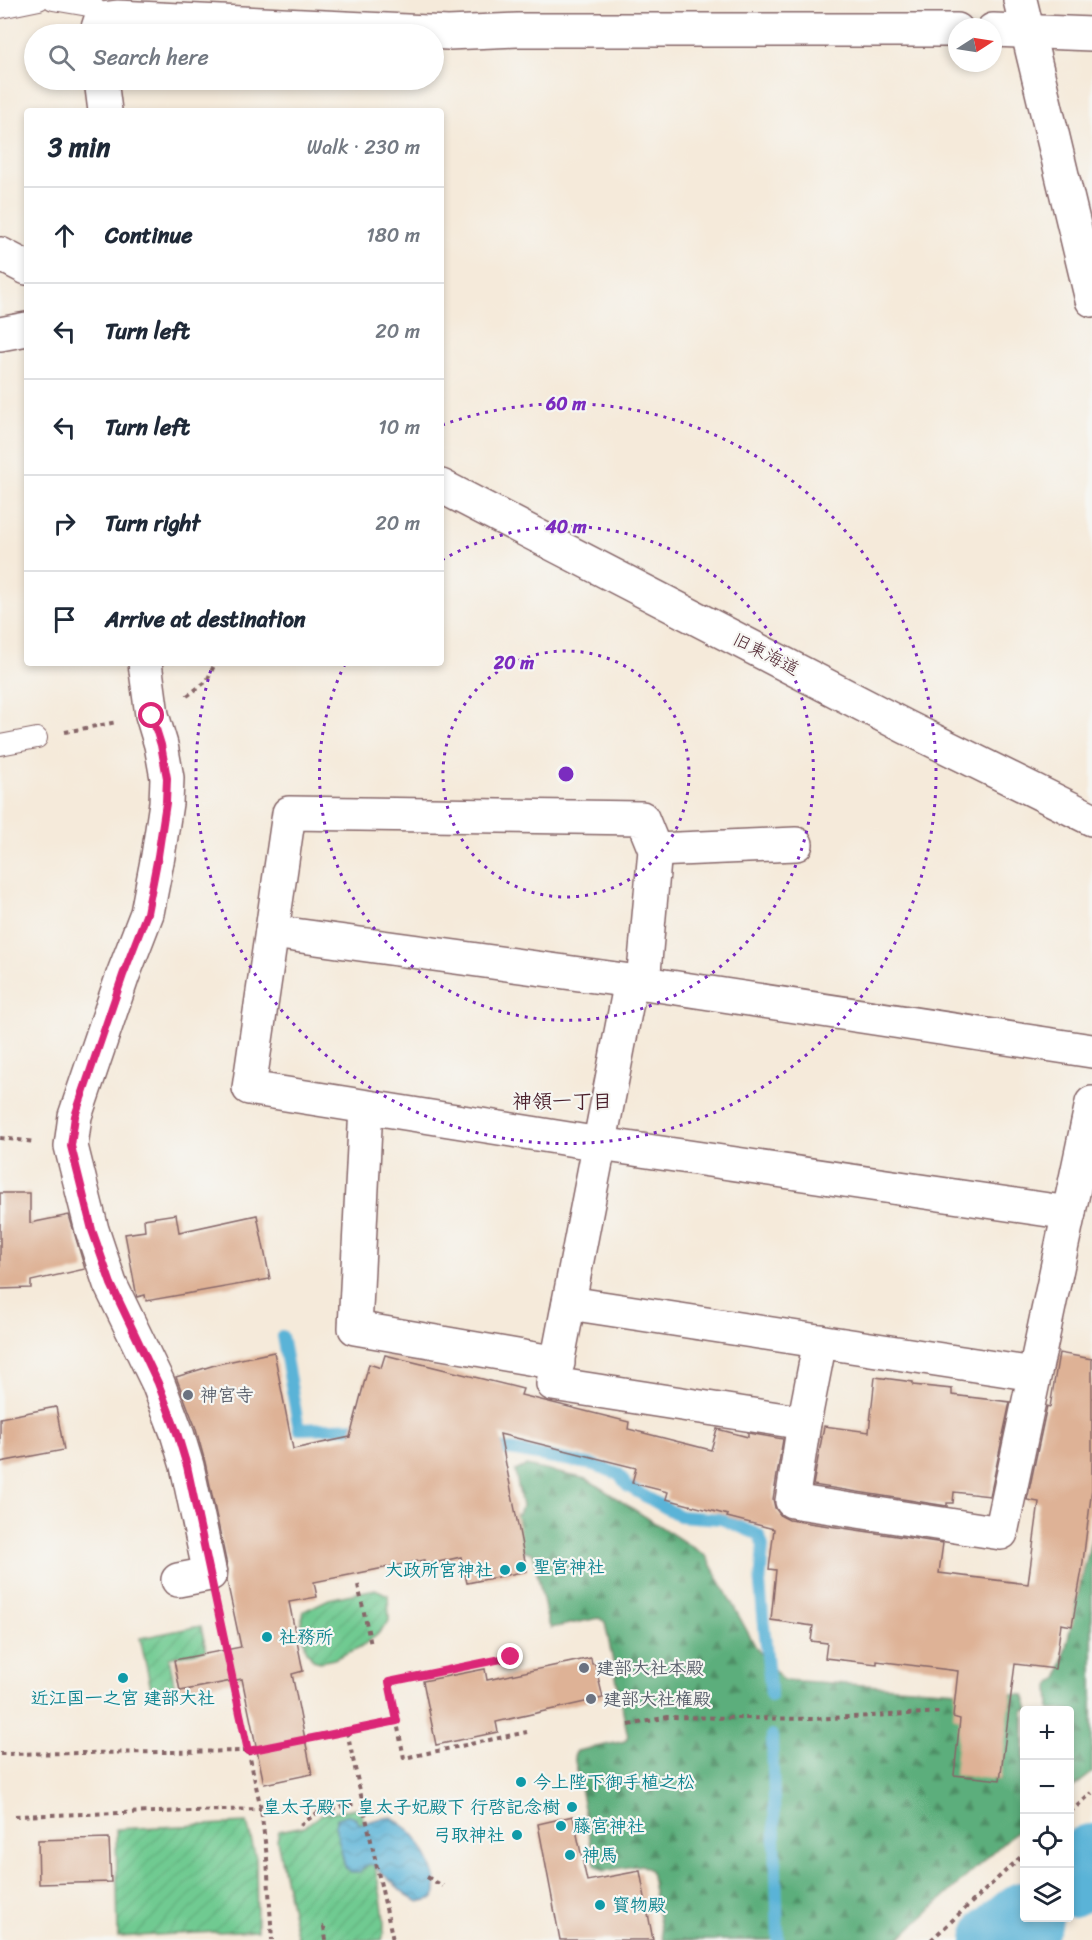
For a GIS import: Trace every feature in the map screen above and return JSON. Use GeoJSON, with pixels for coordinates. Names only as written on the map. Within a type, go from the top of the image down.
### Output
{"type":"FeatureCollection","features":[{"type":"Feature","properties":{"kind":"street"},"geometry":{"type":"LineString","coordinates":[[97,15],[117,17],[361,14],[407,24]]}},
{"type":"Feature","properties":{"kind":"street"},"geometry":{"type":"LineString","coordinates":[[1002,25],[1022,15],[1092,34]]}},
{"type":"Feature","properties":{"kind":"street"},"geometry":{"type":"LineString","coordinates":[[1022,15],[1083,221],[1092,300]]}},
{"type":"Feature","properties":{"kind":"street"},"geometry":{"type":"LineString","coordinates":[[444,32],[518,30],[948,30]]}},
{"type":"Feature","properties":{"kind":"street"},"geometry":{"type":"LineString","coordinates":[[102,90],[105,108]]}},
{"type":"Feature","properties":{"kind":"street"},"geometry":{"type":"LineString","coordinates":[[0,254],[24,266]]}},
{"type":"Feature","properties":{"kind":"street"},"geometry":{"type":"LineString","coordinates":[[0,334],[24,330]]}},
{"type":"Feature","properties":{"kind":"street","name":"旧東海道"},"geometry":{"type":"LineString","coordinates":[[444,488],[906,727],[1092,819]]}},
{"type":"Feature","properties":{"kind":"street"},"geometry":{"type":"LineString","coordinates":[[145,666],[152,716],[161,745],[167,778],[166,803],[158,856],[147,913],[123,975],[75,1116],[71,1146],[92,1230],[111,1284],[158,1383],[187,1466],[210,1574],[178,1580]]}},
{"type":"Feature","properties":{"kind":"street"},"geometry":{"type":"LineString","coordinates":[[804,1423],[553,1384],[600,1144],[637,982],[655,850],[642,818],[289,813],[249,1088],[600,1144],[1069,1213]]}},
{"type":"Feature","properties":{"kind":"street"},"geometry":{"type":"LineString","coordinates":[[655,850],[796,844]]}},
{"type":"Feature","properties":{"kind":"street"},"geometry":{"type":"LineString","coordinates":[[272,932],[637,982],[1092,1051]]}},
{"type":"Feature","properties":{"kind":"street"},"geometry":{"type":"LineString","coordinates":[[820,1341],[792,1501],[1001,1533],[1092,1103]]}},
{"type":"Feature","properties":{"kind":"street"},"geometry":{"type":"LineString","coordinates":[[366,1107],[355,1328],[558,1363]]}},
{"type":"Feature","properties":{"kind":"street"},"geometry":{"type":"LineString","coordinates":[[569,1303],[1034,1374]]}},
{"type":"Feature","properties":{"kind":"lane"},"geometry":{"type":"LineString","coordinates":[[0,8],[39,0]]}},
{"type":"Feature","properties":{"kind":"lane"},"geometry":{"type":"LineString","coordinates":[[53,0],[97,15]]}},
{"type":"Feature","properties":{"kind":"lane"},"geometry":{"type":"LineString","coordinates":[[0,745],[37,738]]}},
{"type":"Feature","properties":{"kind":"path"},"geometry":{"type":"LineString","coordinates":[[210,1574],[261,1809],[267,1858],[272,1940]]}},
{"type":"Feature","properties":{"kind":"path"},"geometry":{"type":"LineString","coordinates":[[358,1585],[370,1645]]}},
{"type":"Feature","properties":{"kind":"path"},"geometry":{"type":"LineString","coordinates":[[511,1657],[389,1682],[400,1721],[404,1758],[527,1732]]}},
{"type":"Feature","properties":{"kind":"path"},"geometry":{"type":"LineString","coordinates":[[629,1725],[668,1717],[814,1719],[943,1712]]}},
{"type":"Feature","properties":{"kind":"path"},"geometry":{"type":"LineString","coordinates":[[0,1754],[248,1751],[400,1721]]}},
{"type":"Feature","properties":{"kind":"path"},"geometry":{"type":"LineString","coordinates":[[347,1731],[393,1940]]}},
{"type":"Feature","properties":{"kind":"path"},"geometry":{"type":"LineString","coordinates":[[1074,1809],[1092,1793]]}},
{"type":"Feature","properties":{"kind":"path"},"geometry":{"type":"LineString","coordinates":[[300,1825],[320,1811],[354,1804]]}},
{"type":"Feature","properties":{"kind":"path"},"geometry":{"type":"LineString","coordinates":[[15,1816],[261,1809]]}},
{"type":"Feature","properties":{"kind":"path"},"geometry":{"type":"LineString","coordinates":[[931,1940],[1020,1858]]}},
{"type":"Feature","properties":{"kind":"path"},"geometry":{"type":"LineString","coordinates":[[427,1877],[442,1886]]}},
{"type":"Feature","properties":{"kind":"path"},"geometry":{"type":"LineString","coordinates":[[326,1927],[324,1928],[326,1940]]}},
{"type":"Feature","properties":{"kind":"green space"},"geometry":{"type":"Polygon","coordinates":[[[526,1466],[587,1479],[706,1556],[757,1649],[783,1680],[1024,1695],[1028,1706],[1020,1706],[1020,1828],[897,1940],[663,1940],[650,1870],[641,1865],[604,1871],[595,1865],[574,1756],[577,1751],[625,1741],[628,1737],[605,1622],[599,1618],[551,1628],[533,1554],[527,1551],[475,1560],[471,1524],[519,1514],[522,1506],[515,1471],[526,1466]]]}},
{"type":"Feature","properties":{"kind":"green space"},"geometry":{"type":"Polygon","coordinates":[[[1092,1536],[1092,1773],[1074,1787],[1074,1706],[1050,1706],[1049,1686],[1059,1677],[1092,1536]]]}},
{"type":"Feature","properties":{"kind":"green space"},"geometry":{"type":"Polygon","coordinates":[[[375,1589],[388,1595],[389,1621],[377,1635],[360,1647],[334,1659],[320,1662],[313,1660],[306,1649],[301,1622],[304,1611],[329,1599],[375,1589]]]}},
{"type":"Feature","properties":{"kind":"green space"},"geometry":{"type":"Polygon","coordinates":[[[201,1626],[206,1650],[169,1658],[176,1693],[153,1697],[140,1638],[201,1626]]]}},
{"type":"Feature","properties":{"kind":"green space"},"geometry":{"type":"Polygon","coordinates":[[[355,1808],[361,1811],[377,1877],[383,1915],[382,1940],[298,1940],[277,1840],[279,1831],[305,1826],[322,1814],[355,1808]]]}},
{"type":"Feature","properties":{"kind":"green space"},"geometry":{"type":"Polygon","coordinates":[[[247,1823],[256,1858],[257,1930],[118,1937],[116,1829],[247,1823]]]}},
{"type":"Feature","properties":{"kind":"water"},"geometry":{"type":"Polygon","coordinates":[[[346,1815],[353,1816],[360,1824],[392,1817],[408,1829],[419,1843],[433,1872],[436,1881],[434,1898],[419,1902],[409,1897],[373,1865],[369,1864],[359,1872],[350,1872],[345,1867],[335,1826],[337,1818],[346,1815]]]}},
{"type":"Feature","properties":{"kind":"building"},"geometry":{"type":"Polygon","coordinates":[[[0,1193],[30,1193],[30,1223],[69,1215],[85,1269],[31,1281],[31,1288],[0,1289],[0,1193]]]}},
{"type":"Feature","properties":{"kind":"building"},"geometry":{"type":"Polygon","coordinates":[[[176,1214],[179,1232],[257,1215],[270,1279],[146,1301],[145,1295],[137,1297],[125,1234],[145,1231],[144,1219],[176,1214]]]}},
{"type":"Feature","properties":{"kind":"building"},"geometry":{"type":"Polygon","coordinates":[[[274,1352],[293,1449],[350,1437],[369,1364],[381,1368],[385,1355],[523,1389],[521,1395],[629,1422],[628,1429],[711,1450],[717,1429],[748,1437],[748,1433],[783,1439],[773,1499],[775,1508],[781,1516],[789,1520],[943,1543],[939,1573],[1028,1584],[1039,1502],[1027,1500],[1047,1406],[1050,1407],[1059,1353],[1092,1359],[1092,1488],[1082,1570],[1072,1626],[1061,1624],[1055,1669],[1015,1664],[1000,1780],[954,1775],[960,1719],[953,1717],[958,1671],[877,1661],[877,1664],[825,1658],[827,1643],[811,1641],[813,1626],[771,1620],[776,1570],[769,1569],[774,1529],[666,1499],[668,1492],[632,1483],[636,1468],[500,1434],[527,1571],[467,1583],[461,1557],[425,1565],[424,1560],[314,1582],[317,1597],[289,1602],[303,1671],[292,1674],[312,1774],[264,1784],[242,1679],[180,1691],[174,1660],[241,1647],[227,1581],[228,1570],[205,1462],[195,1426],[176,1377],[218,1364],[274,1352]]]}},
{"type":"Feature","properties":{"kind":"building"},"geometry":{"type":"Polygon","coordinates":[[[875,1377],[913,1382],[913,1385],[952,1389],[952,1395],[1010,1402],[990,1496],[954,1492],[953,1503],[947,1503],[947,1506],[813,1485],[824,1426],[869,1432],[875,1377]]]}},
{"type":"Feature","properties":{"kind":"building"},"geometry":{"type":"Polygon","coordinates":[[[56,1407],[64,1450],[0,1462],[0,1418],[56,1407]]]}},
{"type":"Feature","properties":{"kind":"building"},"geometry":{"type":"Polygon","coordinates":[[[591,1658],[592,1664],[595,1664],[603,1698],[496,1722],[498,1732],[436,1745],[423,1681],[485,1669],[487,1680],[591,1658]]]}},
{"type":"Feature","properties":{"kind":"building","name":"寳物殿"},"geometry":{"type":"Polygon","coordinates":[[[573,1816],[587,1881],[640,1871],[653,1940],[560,1940],[538,1824],[573,1816]]]}},
{"type":"Feature","properties":{"kind":"building"},"geometry":{"type":"Polygon","coordinates":[[[109,1838],[111,1882],[39,1884],[38,1840],[109,1838]]]}},
{"type":"Feature","properties":{"kind":"waterway"},"geometry":{"type":"LineString","coordinates":[[282,1336],[299,1429],[367,1427]]}},
{"type":"Feature","properties":{"kind":"waterway"},"geometry":{"type":"LineString","coordinates":[[488,1446],[594,1465],[619,1474],[627,1486],[680,1516],[721,1519],[759,1535],[763,1546],[760,1585],[771,1696]]}},
{"type":"Feature","properties":{"kind":"waterway"},"geometry":{"type":"LineString","coordinates":[[772,1735],[778,1940]]}},
{"type":"Feature","properties":{"kind":"waterway"},"geometry":{"type":"LineString","coordinates":[[1074,1877],[1092,1861]]}},
{"type":"Feature","properties":{"kind":"waterway"},"geometry":{"type":"LineString","coordinates":[[999,1940],[1021,1922]]}},
{"type":"Feature","properties":{"kind":"place","name":"神宮寺"},"geometry":{"type":"Point","coordinates":[188,1395]}},
{"type":"Feature","properties":{"kind":"place","name":"聖宮神社"},"geometry":{"type":"Point","coordinates":[521,1567]}},
{"type":"Feature","properties":{"kind":"place","name":"大政所宮神社"},"geometry":{"type":"Point","coordinates":[505,1570]}},
{"type":"Feature","properties":{"kind":"place","name":"社務所"},"geometry":{"type":"Point","coordinates":[267,1637]}},
{"type":"Feature","properties":{"kind":"place","name":"建部大社本殿"},"geometry":{"type":"Point","coordinates":[584,1668]}},
{"type":"Feature","properties":{"kind":"place","name":"近江国一之宮 建部大社"},"geometry":{"type":"Point","coordinates":[123,1678]}},
{"type":"Feature","properties":{"kind":"place","name":"建部大社権殿"},"geometry":{"type":"Point","coordinates":[591,1699]}},
{"type":"Feature","properties":{"kind":"place","name":"今上陛下御手植之松"},"geometry":{"type":"Point","coordinates":[521,1782]}},
{"type":"Feature","properties":{"kind":"place","name":"皇太子殿下 皇太子妃殿下 行啓記念樹"},"geometry":{"type":"Point","coordinates":[572,1807]}},
{"type":"Feature","properties":{"kind":"place","name":"藤宮神社"},"geometry":{"type":"Point","coordinates":[561,1826]}},
{"type":"Feature","properties":{"kind":"place","name":"弓取神社"},"geometry":{"type":"Point","coordinates":[517,1835]}},
{"type":"Feature","properties":{"kind":"place","name":"神馬"},"geometry":{"type":"Point","coordinates":[570,1855]}},
{"type":"Feature","properties":{"kind":"place","name":"寳物殿"},"geometry":{"type":"Point","coordinates":[600,1905]}},
{"type":"Feature","properties":{"kind":"district","name":"神領一丁目"},"geometry":{"type":"Point","coordinates":[562,1101]}},
{"type":"Feature","properties":{"kind":"route"},"geometry":{"type":"LineString","coordinates":[[152,716],[161,745],[167,778],[166,803],[158,856],[147,913],[123,975],[75,1116],[71,1146],[92,1230],[111,1284],[158,1383],[187,1466],[248,1751],[397,1721],[389,1682],[511,1657]]}}]}
